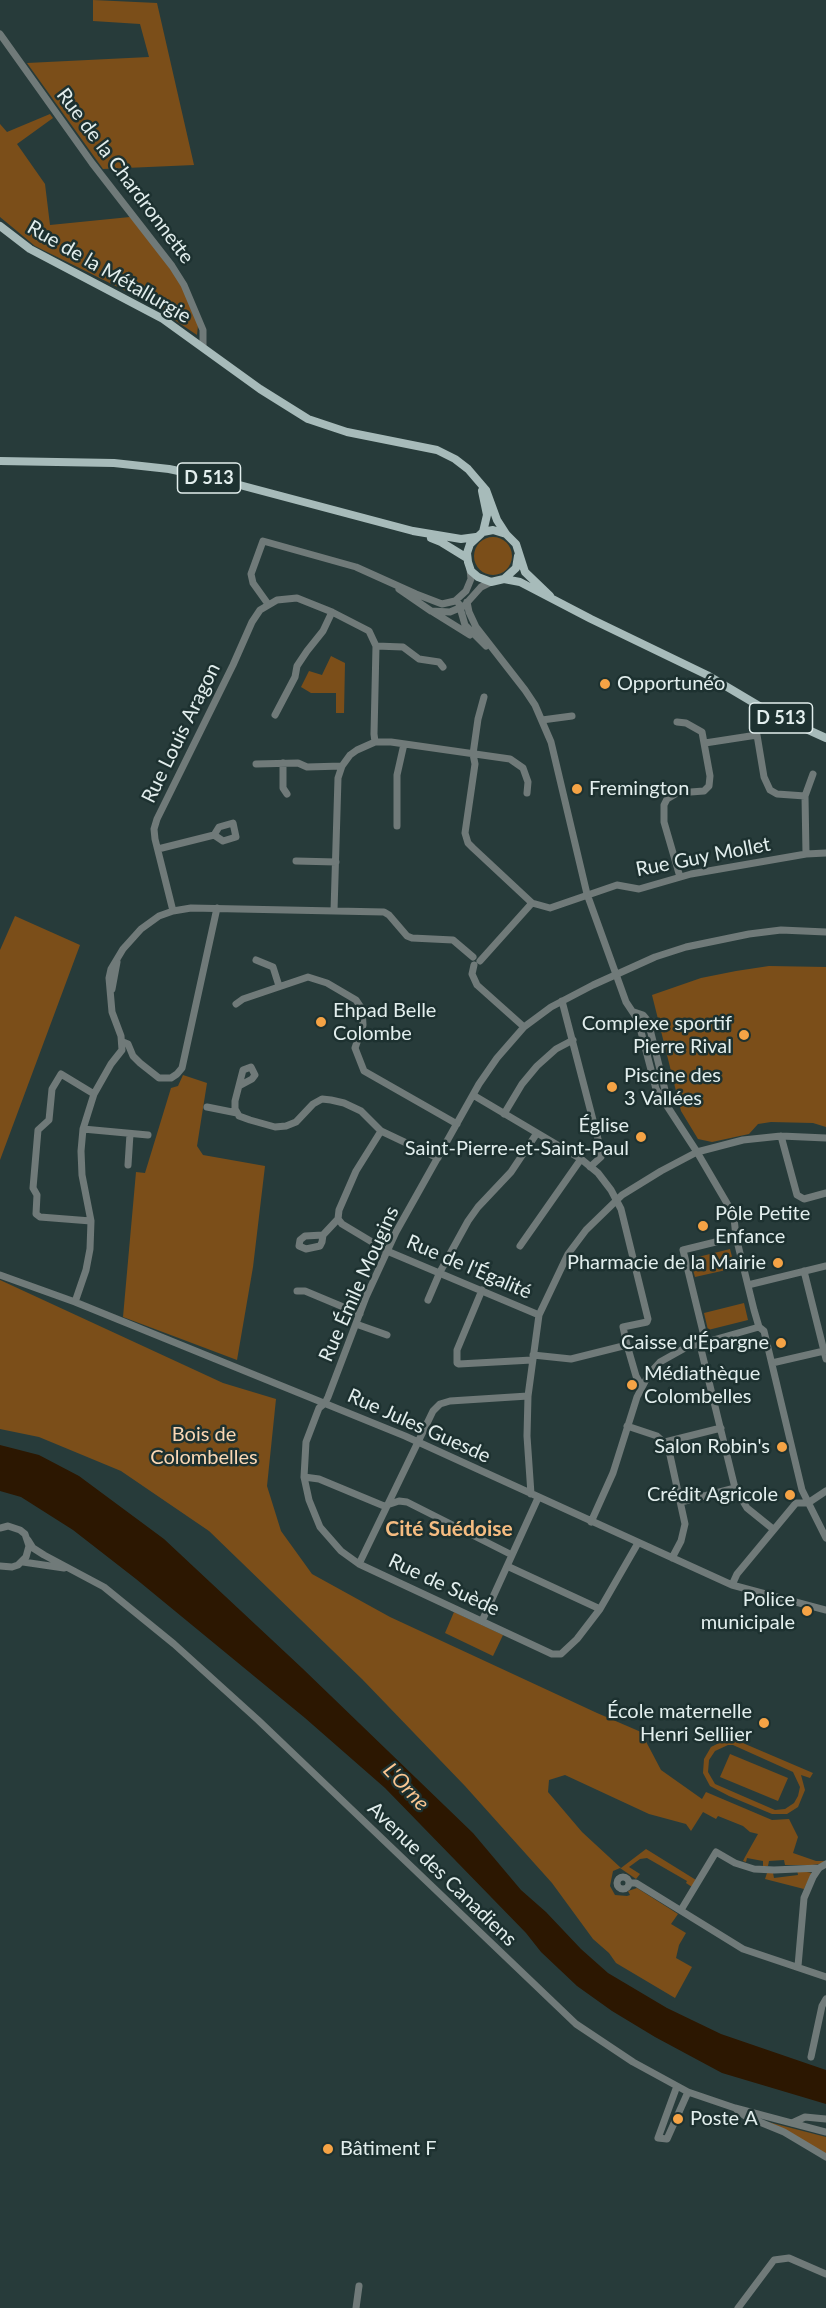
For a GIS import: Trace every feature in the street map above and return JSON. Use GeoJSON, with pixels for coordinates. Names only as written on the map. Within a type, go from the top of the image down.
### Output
{"type":"FeatureCollection","features":[{"type":"Feature","properties":{"kind":"main road","name":"Rue de la Métallurgie"},"geometry":{"type":"LineString","coordinates":[[0,226],[30,249],[163,319],[260,389],[308,419],[346,432],[437,450],[455,459],[477,479]]}},
{"type":"Feature","properties":{"kind":"main road","name":"D 513"},"geometry":{"type":"LineString","coordinates":[[0,461],[114,463],[169,469],[218,479],[413,531],[461,539],[480,535]]}},
{"type":"Feature","properties":{"kind":"main road"},"geometry":{"type":"LineString","coordinates":[[477,479],[486,490],[497,520],[516,544],[518,556],[516,568],[504,579],[491,582],[478,577],[468,562],[468,549],[480,535],[487,521],[486,506],[477,479]]}},
{"type":"Feature","properties":{"kind":"main road"},"geometry":{"type":"LineString","coordinates":[[480,535],[494,530],[506,534]]}},
{"type":"Feature","properties":{"kind":"main road","name":"D 513"},"geometry":{"type":"LineString","coordinates":[[413,531],[441,542],[468,562]]}},
{"type":"Feature","properties":{"kind":"main road","name":"D 513"},"geometry":{"type":"LineString","coordinates":[[518,556],[525,572],[550,596]]}},
{"type":"Feature","properties":{"kind":"main road","name":"D 513"},"geometry":{"type":"LineString","coordinates":[[504,579],[520,582],[550,596],[591,619],[707,675],[771,713],[826,738]]}},
{"type":"Feature","properties":{"kind":"street","name":"Rue de la Chardronnette"},"geometry":{"type":"LineString","coordinates":[[0,33],[92,163],[172,266],[184,285],[203,330],[203,346]]}},
{"type":"Feature","properties":{"kind":"street"},"geometry":{"type":"LineString","coordinates":[[375,742],[376,646],[369,632],[332,612],[297,598],[282,599],[268,604],[253,583],[251,574],[263,541],[356,567],[442,604],[459,598],[466,591],[471,579],[468,562]]}},
{"type":"Feature","properties":{"kind":"street"},"geometry":{"type":"LineString","coordinates":[[431,611],[450,612],[459,608],[481,587],[491,582]]}},
{"type":"Feature","properties":{"kind":"street"},"geometry":{"type":"LineString","coordinates":[[392,584],[492,650]]}},
{"type":"Feature","properties":{"kind":"street"},"geometry":{"type":"LineString","coordinates":[[459,598],[459,608],[465,625],[478,639]]}},
{"type":"Feature","properties":{"kind":"street"},"geometry":{"type":"LineString","coordinates":[[467,602],[472,621],[492,650],[525,690],[542,720],[551,742],[562,783],[587,894],[626,1002],[634,1012],[643,1015],[648,1021],[666,1094],[665,1102],[728,1204],[734,1218],[736,1237],[759,1327],[764,1331],[802,1490],[826,1538]]}},
{"type":"Feature","properties":{"kind":"street","name":"Rue Louis Aragon"},"geometry":{"type":"LineString","coordinates":[[173,911],[154,829],[157,819],[252,622],[260,610],[268,604]]}},
{"type":"Feature","properties":{"kind":"street"},"geometry":{"type":"LineString","coordinates":[[275,715],[295,677],[297,666],[323,631],[332,612]]}},
{"type":"Feature","properties":{"kind":"street"},"geometry":{"type":"LineString","coordinates":[[376,646],[403,646],[419,659],[439,662],[443,667]]}},
{"type":"Feature","properties":{"kind":"street"},"geometry":{"type":"LineString","coordinates":[[484,697],[477,719],[473,754],[475,764],[465,833],[468,843],[532,903],[476,961],[472,974],[477,985],[524,1027]]}},
{"type":"Feature","properties":{"kind":"street"},"geometry":{"type":"LineString","coordinates":[[542,720],[569,714]]}},
{"type":"Feature","properties":{"kind":"street"},"geometry":{"type":"LineString","coordinates":[[677,722],[686,723],[702,732],[710,776],[709,786],[704,791],[677,794],[667,799],[662,811],[680,877]]}},
{"type":"Feature","properties":{"kind":"street"},"geometry":{"type":"LineString","coordinates":[[705,742],[757,735],[764,777],[770,790],[777,794],[805,796]]}},
{"type":"Feature","properties":{"kind":"street"},"geometry":{"type":"LineString","coordinates":[[334,910],[338,777],[350,755],[375,742],[510,759],[520,764],[528,782],[527,793]]}},
{"type":"Feature","properties":{"kind":"street"},"geometry":{"type":"LineString","coordinates":[[397,826],[397,775],[404,744]]}},
{"type":"Feature","properties":{"kind":"street"},"geometry":{"type":"LineString","coordinates":[[283,763],[283,788],[287,794]]}},
{"type":"Feature","properties":{"kind":"street"},"geometry":{"type":"LineString","coordinates":[[256,764],[298,763],[307,767],[342,766]]}},
{"type":"Feature","properties":{"kind":"street"},"geometry":{"type":"LineString","coordinates":[[806,854],[805,796],[813,774]]}},
{"type":"Feature","properties":{"kind":"street"},"geometry":{"type":"LineString","coordinates":[[158,849],[214,835]]}},
{"type":"Feature","properties":{"kind":"street","name":"Rue Guy Mollet"},"geometry":{"type":"LineString","coordinates":[[532,903],[550,908],[617,885],[639,889],[680,877],[806,854],[826,853]]}},
{"type":"Feature","properties":{"kind":"street"},"geometry":{"type":"LineString","coordinates":[[296,861],[336,862]]}},
{"type":"Feature","properties":{"kind":"street"},"geometry":{"type":"LineString","coordinates":[[75,1302],[86,1270],[90,1249],[91,1221],[82,1175],[83,1129],[94,1094],[122,1050],[123,1042],[112,1012],[110,996],[117,960],[141,929],[159,916],[190,908],[384,912],[407,936],[453,940],[476,961]]}},
{"type":"Feature","properties":{"kind":"street"},"geometry":{"type":"LineString","coordinates":[[123,1042],[128,1044],[133,1056],[146,1070],[159,1078],[165,1079],[177,1074],[182,1068],[217,908]]}},
{"type":"Feature","properties":{"kind":"street","name":"Rue Émile Mougins"},"geometry":{"type":"LineString","coordinates":[[325,1403],[387,1251],[490,1067],[524,1027],[562,1001],[655,957],[718,939],[781,930],[826,932]]}},
{"type":"Feature","properties":{"kind":"street"},"geometry":{"type":"LineString","coordinates":[[256,960],[273,967],[279,986]]}},
{"type":"Feature","properties":{"kind":"street"},"geometry":{"type":"LineString","coordinates":[[236,1004],[243,999],[308,977],[318,979],[356,1000],[362,1009],[364,1018],[355,1048],[364,1071],[457,1124]]}},
{"type":"Feature","properties":{"kind":"street"},"geometry":{"type":"LineString","coordinates":[[562,1001],[600,1147],[601,1157],[591,1167]]}},
{"type":"Feature","properties":{"kind":"street"},"geometry":{"type":"LineString","coordinates":[[504,1114],[522,1084],[537,1066],[556,1049],[573,1040]]}},
{"type":"Feature","properties":{"kind":"street"},"geometry":{"type":"LineString","coordinates":[[117,1057],[133,1056]]}},
{"type":"Feature","properties":{"kind":"street"},"geometry":{"type":"LineString","coordinates":[[91,1221],[40,1217],[36,1214],[37,1196],[33,1188],[38,1130],[49,1120],[52,1089],[61,1074],[94,1094]]}},
{"type":"Feature","properties":{"kind":"street"},"geometry":{"type":"LineString","coordinates":[[237,1113],[235,1101],[239,1086]]}},
{"type":"Feature","properties":{"kind":"street"},"geometry":{"type":"LineString","coordinates":[[473,1095],[581,1159],[591,1167],[617,1199],[647,1315],[647,1322],[623,1327],[636,1376],[641,1385]]}},
{"type":"Feature","properties":{"kind":"street"},"geometry":{"type":"LineString","coordinates":[[207,1107],[237,1113],[250,1120],[274,1127],[296,1122],[313,1104],[322,1099],[344,1102],[362,1111],[381,1131],[438,1158]]}},
{"type":"Feature","properties":{"kind":"street"},"geometry":{"type":"LineString","coordinates":[[83,1129],[148,1135]]}},
{"type":"Feature","properties":{"kind":"street"},"geometry":{"type":"LineString","coordinates":[[323,1235],[338,1219],[339,1210],[356,1171],[381,1131]]}},
{"type":"Feature","properties":{"kind":"street"},"geometry":{"type":"LineString","coordinates":[[428,1299],[440,1272],[478,1207],[511,1172],[537,1133]]}},
{"type":"Feature","properties":{"kind":"street"},"geometry":{"type":"LineString","coordinates":[[128,1164],[130,1134]]}},
{"type":"Feature","properties":{"kind":"street"},"geometry":{"type":"LineString","coordinates":[[781,1136],[797,1195],[804,1199],[826,1193]]}},
{"type":"Feature","properties":{"kind":"street"},"geometry":{"type":"LineString","coordinates":[[531,1494],[527,1436],[528,1396],[538,1315],[568,1254],[601,1214],[617,1199],[661,1171],[697,1152],[743,1140],[781,1136],[826,1138]]}},
{"type":"Feature","properties":{"kind":"street"},"geometry":{"type":"LineString","coordinates":[[520,1246],[581,1159]]}},
{"type":"Feature","properties":{"kind":"street","name":"Rue de l'Égalité"},"geometry":{"type":"LineString","coordinates":[[338,1219],[342,1224],[387,1251],[538,1315]]}},
{"type":"Feature","properties":{"kind":"street"},"geometry":{"type":"LineString","coordinates":[[736,1237],[683,1250],[703,1332],[701,1349],[735,1488],[747,1508],[773,1529]]}},
{"type":"Feature","properties":{"kind":"street"},"geometry":{"type":"LineString","coordinates":[[748,1285],[826,1266]]}},
{"type":"Feature","properties":{"kind":"street"},"geometry":{"type":"LineString","coordinates":[[804,1271],[826,1359]]}},
{"type":"Feature","properties":{"kind":"street","name":"Rue Jules Guesde"},"geometry":{"type":"LineString","coordinates":[[0,1275],[75,1302],[325,1403],[419,1443],[732,1585],[825,1610]]}},
{"type":"Feature","properties":{"kind":"street"},"geometry":{"type":"LineString","coordinates":[[482,1290],[457,1350],[456,1363],[532,1358],[571,1359],[627,1345]]}},
{"type":"Feature","properties":{"kind":"street"},"geometry":{"type":"LineString","coordinates":[[297,1291],[305,1291],[360,1314]]}},
{"type":"Feature","properties":{"kind":"street"},"geometry":{"type":"LineString","coordinates":[[356,1324],[387,1335]]}},
{"type":"Feature","properties":{"kind":"street"},"geometry":{"type":"LineString","coordinates":[[591,1522],[614,1473],[641,1385],[660,1362],[677,1351],[702,1342],[759,1327]]}},
{"type":"Feature","properties":{"kind":"street"},"geometry":{"type":"LineString","coordinates":[[772,1363],[824,1351]]}},
{"type":"Feature","properties":{"kind":"street"},"geometry":{"type":"LineString","coordinates":[[359,1564],[391,1503],[433,1411],[440,1404],[450,1401],[528,1396]]}},
{"type":"Feature","properties":{"kind":"street","name":"Rue de Suède"},"geometry":{"type":"LineString","coordinates":[[325,1403],[319,1408],[306,1442],[304,1477],[309,1500],[320,1527],[341,1551],[359,1564],[552,1654],[561,1654],[577,1639],[600,1608],[638,1543]]}},
{"type":"Feature","properties":{"kind":"street"},"geometry":{"type":"LineString","coordinates":[[627,1426],[657,1436],[665,1442],[685,1524],[681,1541],[672,1558]]}},
{"type":"Feature","properties":{"kind":"street"},"geometry":{"type":"LineString","coordinates":[[665,1442],[721,1428]]}},
{"type":"Feature","properties":{"kind":"street"},"geometry":{"type":"LineString","coordinates":[[304,1477],[319,1479],[384,1506],[407,1502],[512,1555]]}},
{"type":"Feature","properties":{"kind":"street"},"geometry":{"type":"LineString","coordinates":[[681,1502],[735,1488]]}},
{"type":"Feature","properties":{"kind":"street"},"geometry":{"type":"LineString","coordinates":[[732,1585],[737,1574],[796,1503],[808,1503],[826,1491]]}},
{"type":"Feature","properties":{"kind":"street"},"geometry":{"type":"LineString","coordinates":[[482,1621],[538,1498]]}},
{"type":"Feature","properties":{"kind":"street","name":"Avenue des Canadiens"},"geometry":{"type":"LineString","coordinates":[[1,1528],[8,1526],[20,1530],[39,1552],[76,1571],[121,1600],[258,1720],[576,2024],[633,2062],[688,2091],[735,2108],[826,2132]]}},
{"type":"Feature","properties":{"kind":"street"},"geometry":{"type":"LineString","coordinates":[[22,1562],[28,1551],[28,1540]]}},
{"type":"Feature","properties":{"kind":"street","name":"Avenue des Canadiens"},"geometry":{"type":"LineString","coordinates":[[0,1566],[12,1567],[22,1562],[49,1564],[76,1571]]}},
{"type":"Feature","properties":{"kind":"street"},"geometry":{"type":"LineString","coordinates":[[507,1566],[600,1608]]}},
{"type":"Feature","properties":{"kind":"street"},"geometry":{"type":"LineString","coordinates":[[681,1910],[716,1852],[735,1863],[754,1869],[774,1870],[822,1866]]}},
{"type":"Feature","properties":{"kind":"street"},"geometry":{"type":"LineString","coordinates":[[798,1966],[802,1906],[806,1892],[822,1866]]}},
{"type":"Feature","properties":{"kind":"street"},"geometry":{"type":"LineString","coordinates":[[630,1883],[636,1883],[747,1951],[826,1977]]}},
{"type":"Feature","properties":{"kind":"street"},"geometry":{"type":"LineString","coordinates":[[811,2056],[822,2006],[826,1999]]}},
{"type":"Feature","properties":{"kind":"street"},"geometry":{"type":"LineString","coordinates":[[677,2086],[658,2138],[668,2139],[688,2091]]}},
{"type":"Feature","properties":{"kind":"street"},"geometry":{"type":"LineString","coordinates":[[735,2108],[745,2116],[784,2132],[826,2157]]}},
{"type":"Feature","properties":{"kind":"street"},"geometry":{"type":"LineString","coordinates":[[792,2123],[805,2117],[826,2119]]}},
{"type":"Feature","properties":{"kind":"street"},"geometry":{"type":"LineString","coordinates":[[738,2308],[769,2263],[774,2260],[789,2258],[826,2274]]}},
{"type":"Feature","properties":{"kind":"street"},"geometry":{"type":"LineString","coordinates":[[356,2308],[359,2286]]}},
{"type":"Feature","properties":{"kind":"green space"},"geometry":{"type":"Polygon","coordinates":[[[93,0],[157,3],[194,165],[103,169],[27,63],[149,57],[140,24],[93,21],[93,0]]]}},
{"type":"Feature","properties":{"kind":"green space"},"geometry":{"type":"Polygon","coordinates":[[[50,114],[53,118],[17,144],[45,184],[50,225],[130,217],[163,257],[183,286],[198,325],[197,335],[146,301],[35,246],[0,217],[0,124],[7,132],[50,114]]]}},
{"type":"Feature","properties":{"kind":"green space"},"geometry":{"type":"Polygon","coordinates":[[[493,537],[500,538],[506,543],[511,549],[511,563],[506,569],[500,574],[493,575],[486,574],[480,569],[475,563],[474,556],[475,549],[480,543],[486,538],[493,537]]]}},
{"type":"Feature","properties":{"kind":"green space"},"geometry":{"type":"Polygon","coordinates":[[[331,656],[345,663],[344,713],[336,713],[336,693],[311,693],[301,687],[309,671],[322,675],[331,656]]]}},
{"type":"Feature","properties":{"kind":"green space"},"geometry":{"type":"Polygon","coordinates":[[[15,916],[80,945],[0,1160],[0,950],[15,916]]]}},
{"type":"Feature","properties":{"kind":"green space","name":"Complexe sportif Pierre Rival"},"geometry":{"type":"Polygon","coordinates":[[[769,966],[826,967],[826,1127],[813,1123],[771,1122],[758,1124],[749,1134],[712,1142],[698,1139],[681,1111],[652,995],[701,978],[769,966]]]}},
{"type":"Feature","properties":{"kind":"green space"},"geometry":{"type":"Polygon","coordinates":[[[183,1075],[207,1083],[197,1146],[203,1155],[265,1166],[253,1267],[237,1360],[123,1317],[136,1172],[145,1173],[171,1088],[178,1086],[183,1075]]]}},
{"type":"Feature","properties":{"kind":"green space"},"geometry":{"type":"Polygon","coordinates":[[[730,1249],[735,1268],[695,1277],[690,1259],[730,1249]]]}},
{"type":"Feature","properties":{"kind":"green space","name":"Bois de Colombelles"},"geometry":{"type":"Polygon","coordinates":[[[0,1280],[223,1383],[276,1399],[267,1486],[281,1531],[312,1574],[390,1617],[641,1732],[661,1770],[702,1799],[706,1792],[772,1820],[789,1819],[798,1837],[793,1853],[816,1861],[826,1861],[826,1863],[785,1865],[784,1860],[769,1861],[768,1866],[763,1866],[763,1861],[747,1858],[746,1862],[743,1861],[758,1834],[750,1832],[743,1826],[718,1816],[716,1819],[703,1812],[691,1831],[686,1824],[649,1814],[565,1775],[549,1780],[548,1792],[582,1832],[621,1868],[646,1849],[696,1880],[692,1887],[686,1883],[687,1881],[647,1858],[640,1859],[629,1867],[640,1874],[636,1879],[620,1868],[613,1871],[610,1886],[615,1895],[627,1896],[630,1895],[628,1891],[637,1888],[678,1914],[671,1924],[686,1933],[679,1945],[676,1958],[692,1967],[675,1998],[616,1963],[609,1953],[593,1939],[552,1883],[465,1786],[362,1679],[209,1531],[121,1471],[39,1437],[0,1429],[0,1280]]]}},
{"type":"Feature","properties":{"kind":"green space"},"geometry":{"type":"Polygon","coordinates":[[[744,1303],[748,1320],[708,1330],[704,1313],[744,1303]]]}},
{"type":"Feature","properties":{"kind":"green space"},"geometry":{"type":"Polygon","coordinates":[[[454,1612],[503,1635],[493,1656],[445,1633],[454,1612]]]}},
{"type":"Feature","properties":{"kind":"green space"},"geometry":{"type":"Polygon","coordinates":[[[710,1729],[813,1773],[810,1778],[801,1775],[805,1790],[798,1807],[787,1814],[772,1814],[710,1786],[703,1773],[704,1759],[711,1747],[723,1741],[708,1734],[710,1729]],[[733,1745],[715,1751],[709,1760],[708,1772],[715,1784],[775,1810],[785,1809],[794,1803],[800,1787],[793,1772],[733,1745]]]}},
{"type":"Feature","properties":{"kind":"green space"},"geometry":{"type":"Polygon","coordinates":[[[730,1754],[788,1778],[778,1801],[720,1777],[730,1754]]]}},
{"type":"Feature","properties":{"kind":"green space"},"geometry":{"type":"Polygon","coordinates":[[[797,1870],[812,1873],[804,1889],[765,1879],[767,1873],[773,1873],[774,1878],[798,1875],[797,1870]]]}},
{"type":"Feature","properties":{"kind":"green space"},"geometry":{"type":"Polygon","coordinates":[[[768,2122],[826,2137],[826,2154],[768,2122]]]}},
{"type":"Feature","properties":{"kind":"water","name":"L'Orne"},"geometry":{"type":"Polygon","coordinates":[[[0,1445],[39,1455],[79,1476],[164,1539],[473,1833],[521,1890],[608,1973],[667,2008],[721,2034],[826,2070],[826,2104],[722,2073],[655,2037],[577,1986],[541,1952],[526,1933],[385,1788],[305,1718],[73,1530],[21,1497],[0,1491],[0,1445]]]}},
{"type":"Feature","properties":{"kind":"place","name":"Opportunéo"},"geometry":{"type":"Point","coordinates":[605,684]}},
{"type":"Feature","properties":{"kind":"place","name":"Fremington"},"geometry":{"type":"Point","coordinates":[577,789]}},
{"type":"Feature","properties":{"kind":"place","name":"Ehpad Belle Colombe"},"geometry":{"type":"Point","coordinates":[321,1022]}},
{"type":"Feature","properties":{"kind":"place","name":"Complexe sportif Pierre Rival"},"geometry":{"type":"Point","coordinates":[744,1035]}},
{"type":"Feature","properties":{"kind":"place","name":"Piscine des 3 Vallées"},"geometry":{"type":"Point","coordinates":[612,1087]}},
{"type":"Feature","properties":{"kind":"place","name":"Église Saint-Pierre-et-Saint-Paul"},"geometry":{"type":"Point","coordinates":[641,1137]}},
{"type":"Feature","properties":{"kind":"place","name":"Pôle Petite Enfance"},"geometry":{"type":"Point","coordinates":[703,1226]}},
{"type":"Feature","properties":{"kind":"place","name":"Pharmacie de la Mairie"},"geometry":{"type":"Point","coordinates":[778,1263]}},
{"type":"Feature","properties":{"kind":"place","name":"Caisse d'Épargne"},"geometry":{"type":"Point","coordinates":[781,1343]}},
{"type":"Feature","properties":{"kind":"place","name":"Médiathèque Colombelles"},"geometry":{"type":"Point","coordinates":[632,1385]}},
{"type":"Feature","properties":{"kind":"place","name":"Salon Robin's"},"geometry":{"type":"Point","coordinates":[782,1447]}},
{"type":"Feature","properties":{"kind":"place","name":"Crédit Agricole"},"geometry":{"type":"Point","coordinates":[790,1495]}},
{"type":"Feature","properties":{"kind":"place","name":"Police municipale"},"geometry":{"type":"Point","coordinates":[807,1611]}},
{"type":"Feature","properties":{"kind":"place","name":"École maternelle Henri Selliier"},"geometry":{"type":"Point","coordinates":[764,1723]}},
{"type":"Feature","properties":{"kind":"place","name":"Poste A"},"geometry":{"type":"Point","coordinates":[678,2119]}},
{"type":"Feature","properties":{"kind":"place","name":"Bâtiment F"},"geometry":{"type":"Point","coordinates":[328,2149]}},
{"type":"Feature","properties":{"kind":"district","name":"Cité Suédoise"},"geometry":{"type":"Point","coordinates":[449,1529]}}]}
